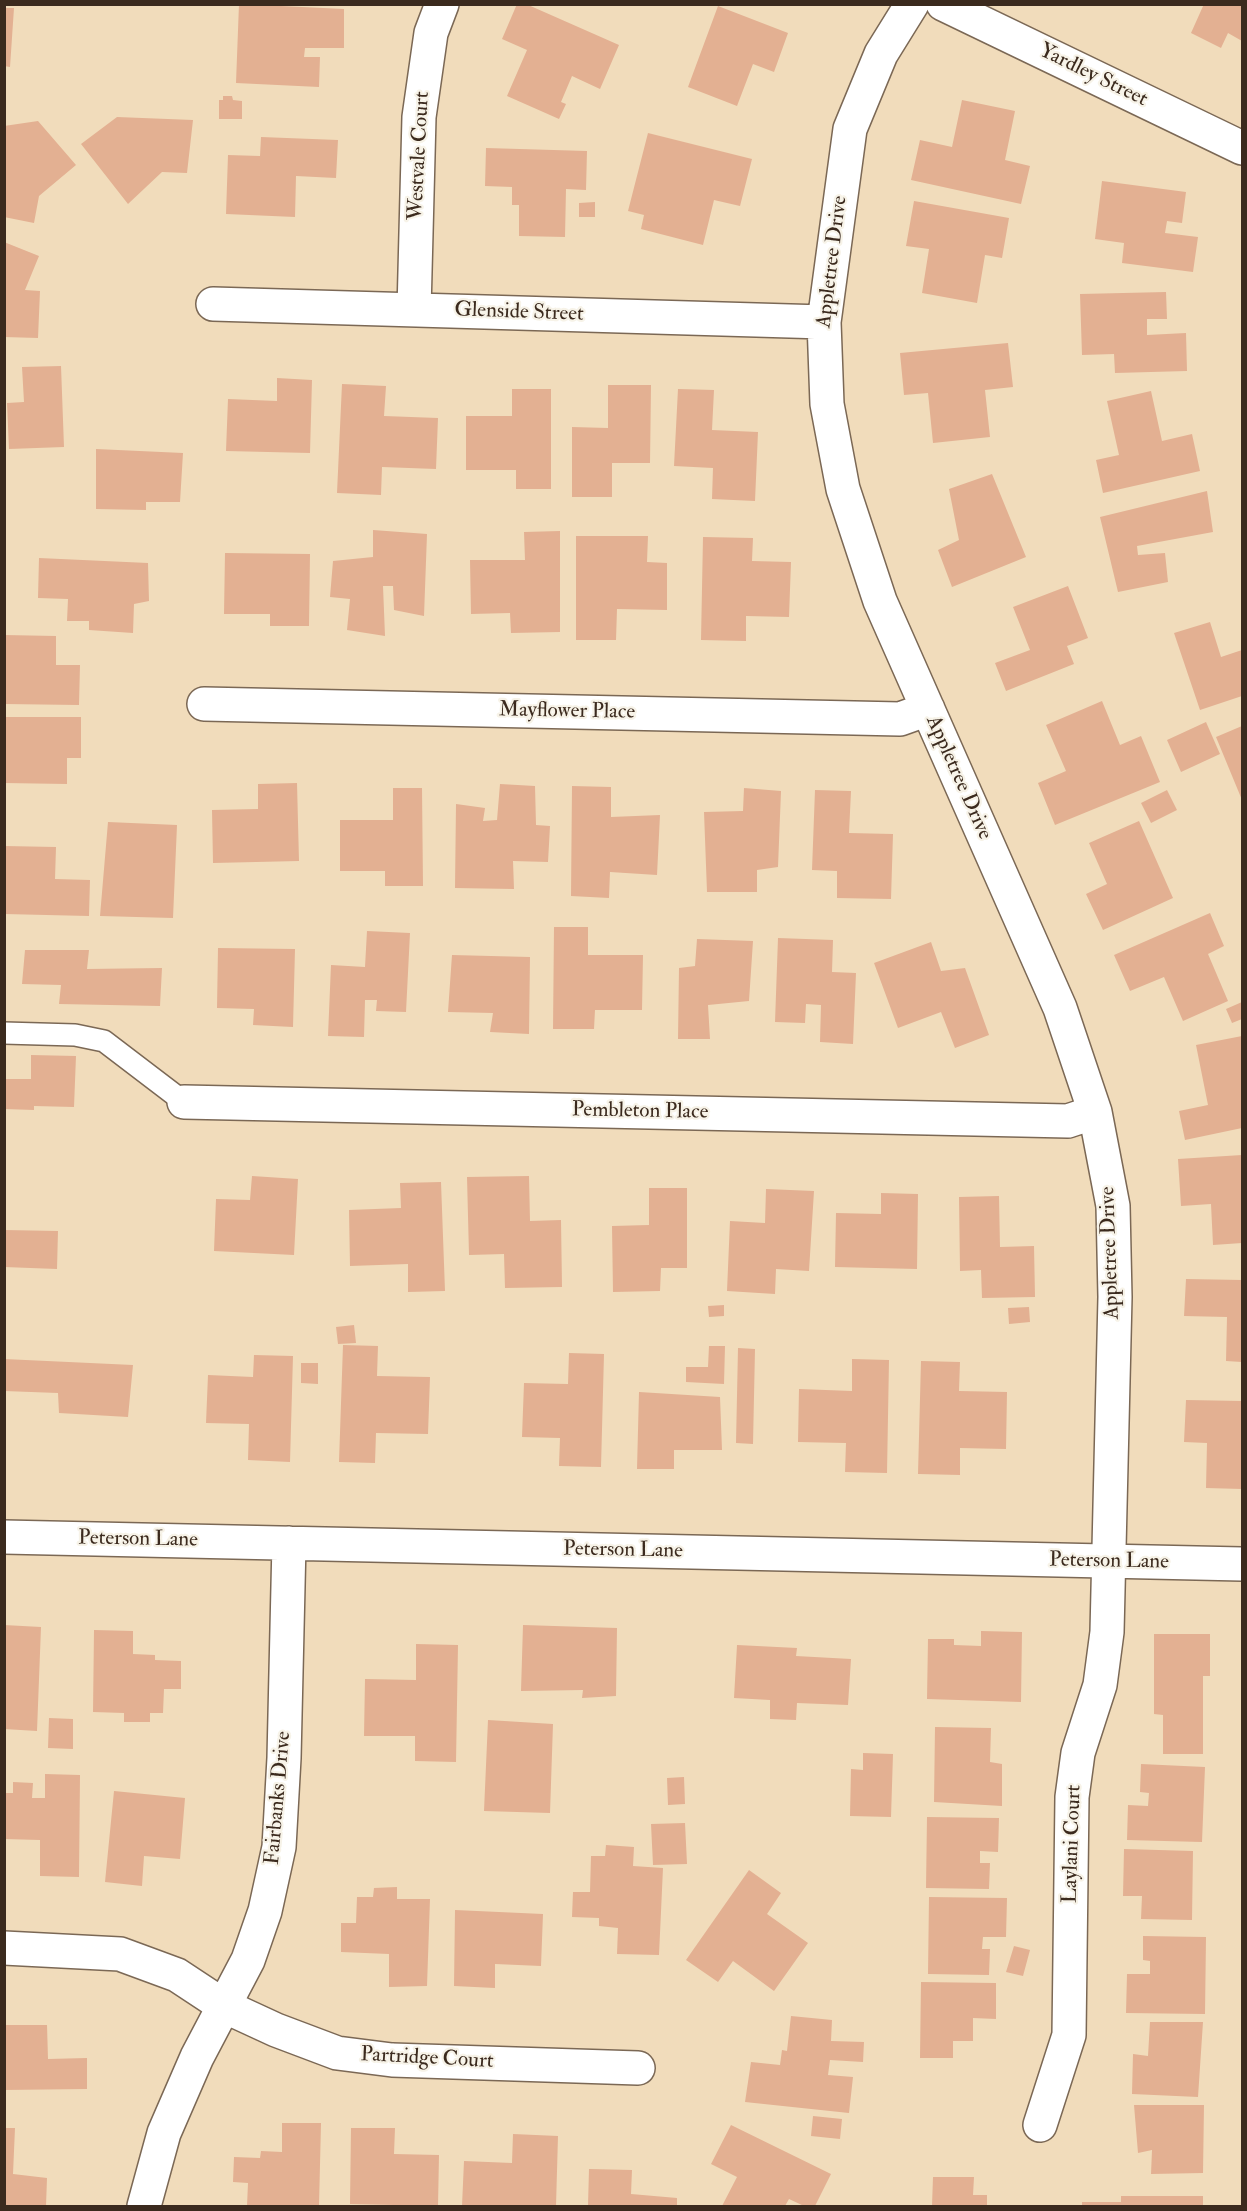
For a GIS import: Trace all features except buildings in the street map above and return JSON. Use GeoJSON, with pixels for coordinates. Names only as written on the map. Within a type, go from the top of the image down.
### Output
{"type":"FeatureCollection","features":[{"type":"Feature","properties":{"kind":"street","name":"Westvale Court"},"geometry":{"type":"LineString","coordinates":[[414,310],[419,117],[431,33],[441,4]]}},
{"type":"Feature","properties":{"kind":"street","name":"Appletree Drive"},"geometry":{"type":"LineString","coordinates":[[912,4],[881,54],[850,129],[824,322],[827,404],[843,489],[880,601],[1060,1008],[1095,1112],[1113,1206],[1115,1298],[1108,1562]]}},
{"type":"Feature","properties":{"kind":"street","name":"Yardley Street"},"geometry":{"type":"LineString","coordinates":[[943,4],[1242,148]]}},
{"type":"Feature","properties":{"kind":"street","name":"Glenside Street"},"geometry":{"type":"LineString","coordinates":[[213,304],[824,322]]}},
{"type":"Feature","properties":{"kind":"street","name":"Mayflower Place"},"geometry":{"type":"LineString","coordinates":[[204,704],[900,719],[927,708]]}},
{"type":"Feature","properties":{"kind":"street","name":"Pembleton Place"},"geometry":{"type":"LineString","coordinates":[[184,1102],[1068,1121],[1095,1112]]}},
{"type":"Feature","properties":{"kind":"street","name":"Peterson Lane"},"geometry":{"type":"LineString","coordinates":[[4,1537],[1242,1564]]}},
{"type":"Feature","properties":{"kind":"street","name":"Fairbanks Drive"},"geometry":{"type":"LineString","coordinates":[[144,2206],[164,2133],[197,2057],[248,1960],[262,1920],[279,1847],[285,1758],[289,1543]]}},
{"type":"Feature","properties":{"kind":"street","name":"Laylani Court"},"geometry":{"type":"LineString","coordinates":[[1040,2125],[1069,2035],[1072,1797],[1078,1753],[1100,1685],[1107,1632],[1108,1562]]}},
{"type":"Feature","properties":{"kind":"street","name":"Partridge Court"},"geometry":{"type":"LineString","coordinates":[[4,1948],[120,1954],[177,1975],[224,2006],[276,2030],[337,2053],[392,2060],[638,2068]]}},
{"type":"Feature","properties":{"kind":"lane"},"geometry":{"type":"LineString","coordinates":[[4,1033],[75,1035],[104,1041],[184,1102]]}}]}
